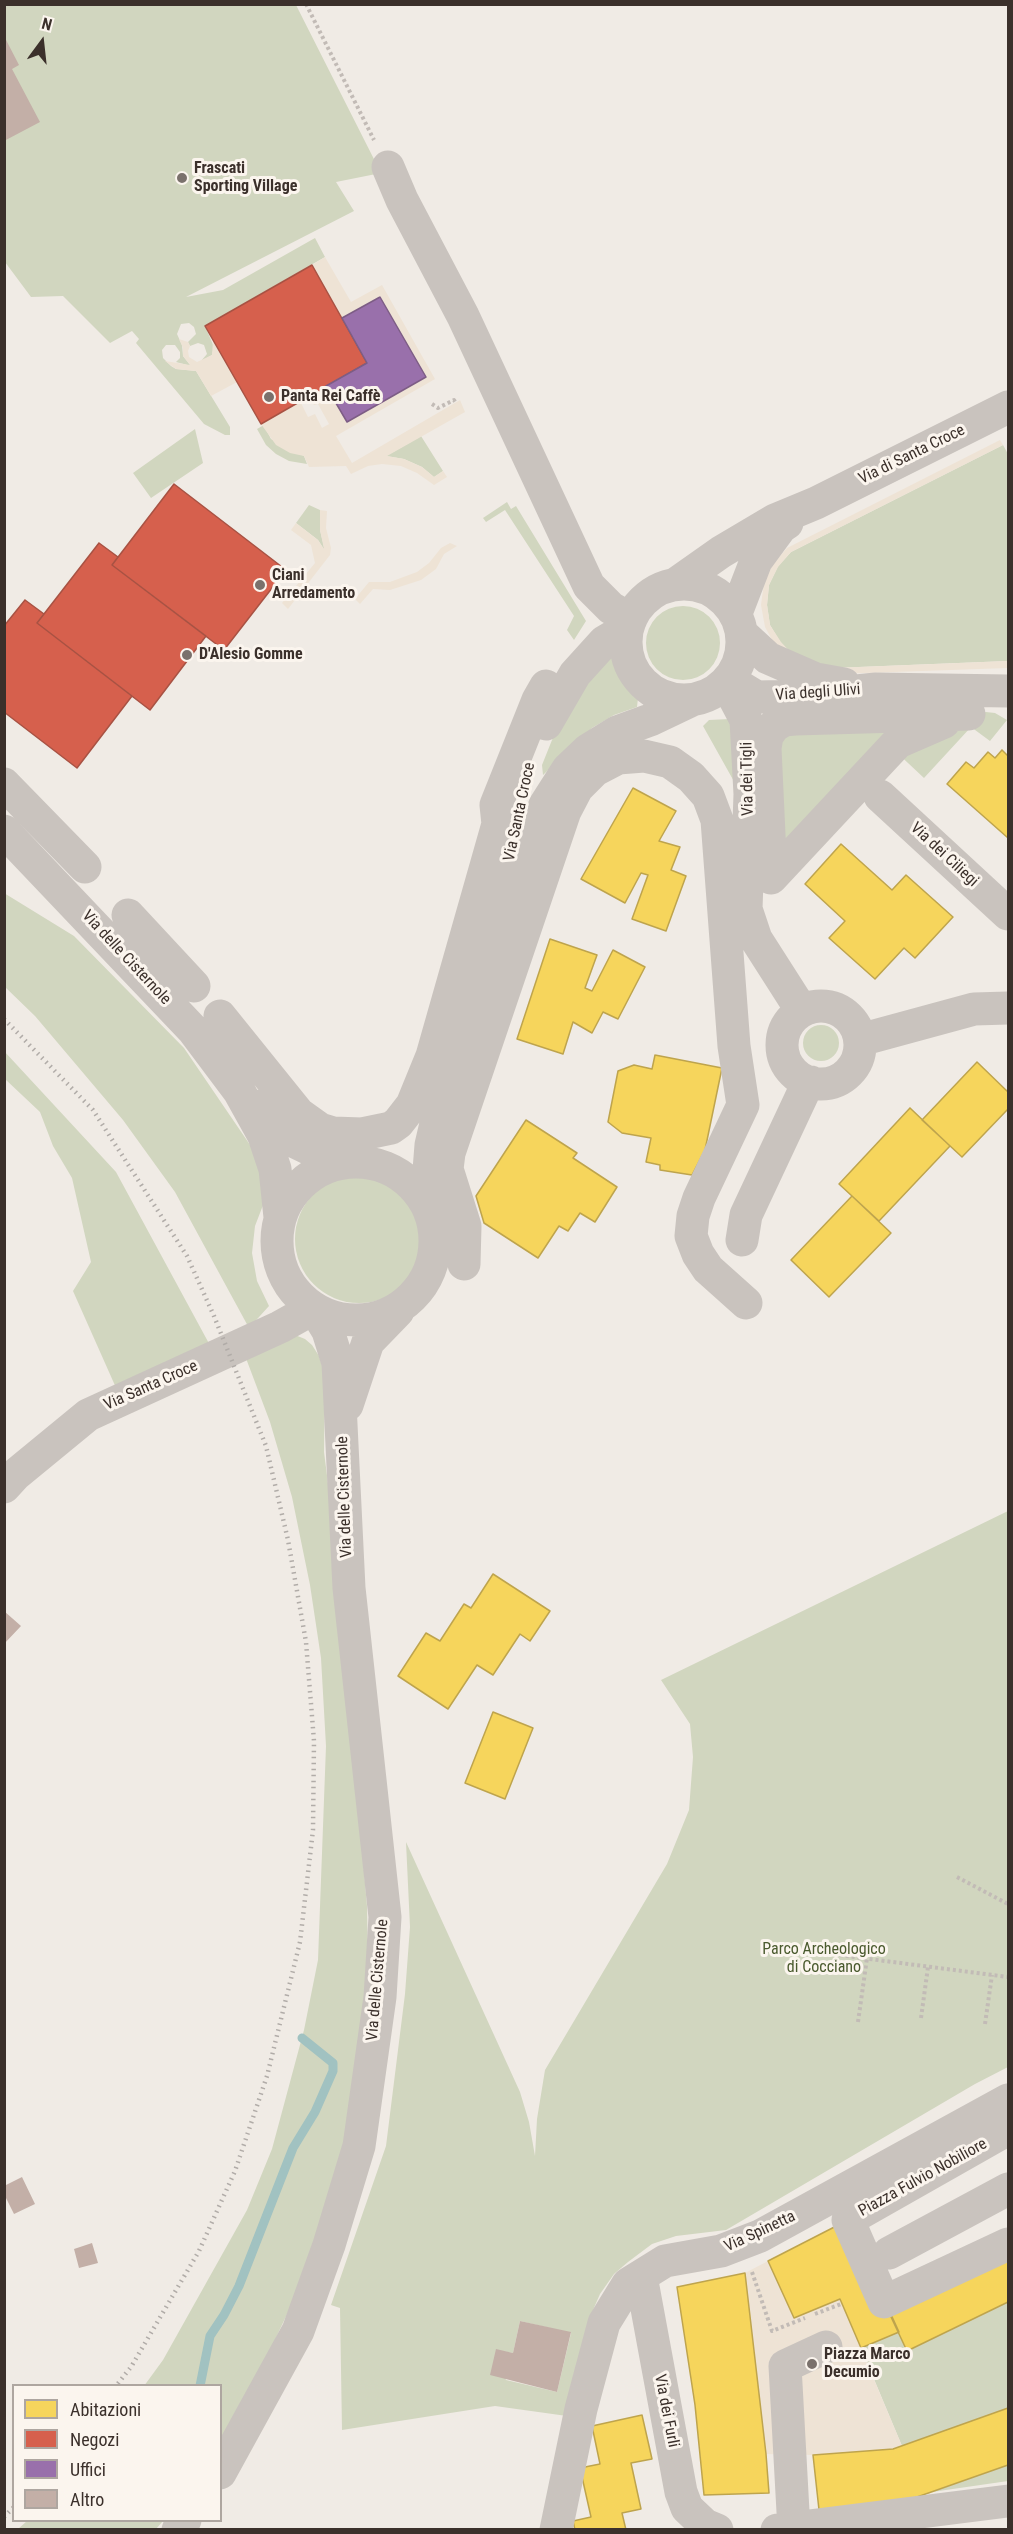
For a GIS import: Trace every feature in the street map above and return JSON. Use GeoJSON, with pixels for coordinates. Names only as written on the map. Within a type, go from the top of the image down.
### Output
{"type":"FeatureCollection","features":[{"type":"Feature","properties":{"kind":"street"},"geometry":{"type":"LineString","coordinates":[[388,168],[402,200],[463,316],[589,586],[628,624]]}},
{"type":"Feature","properties":{"kind":"street","name":"Via di Santa Croce"},"geometry":{"type":"LineString","coordinates":[[816,502],[1008,407]]}},
{"type":"Feature","properties":{"kind":"street"},"geometry":{"type":"LineString","coordinates":[[816,502],[781,527],[756,561],[739,624],[741,655],[728,682],[707,697],[692,700],[674,699],[656,693],[641,682],[631,667],[626,648],[628,624],[636,607],[654,591],[677,583],[721,552],[774,520],[816,502]]}},
{"type":"Feature","properties":{"kind":"street"},"geometry":{"type":"LineString","coordinates":[[677,583],[700,585],[721,596],[739,624]]}},
{"type":"Feature","properties":{"kind":"street","name":"Via Santa Croce"},"geometry":{"type":"LineString","coordinates":[[498,920],[529,762],[552,713],[575,674],[604,642],[628,624]]}},
{"type":"Feature","properties":{"kind":"street","name":"Via degli Ulivi"},"geometry":{"type":"LineString","coordinates":[[739,624],[768,658],[816,679],[876,689]]}},
{"type":"Feature","properties":{"kind":"street","name":"Via degli Ulivi"},"geometry":{"type":"LineString","coordinates":[[728,682],[758,697],[807,696],[876,689],[1008,691]]}},
{"type":"Feature","properties":{"kind":"street","name":"Via dei Tigli"},"geometry":{"type":"LineString","coordinates":[[728,682],[746,720],[750,794],[746,909],[756,939],[802,1011]]}},
{"type":"Feature","properties":{"kind":"street"},"geometry":{"type":"LineString","coordinates":[[128,915],[210,998],[299,1114],[320,1129],[333,1133],[362,1134],[391,1128],[412,1105],[432,1056],[498,824],[496,805],[546,686]]}},
{"type":"Feature","properties":{"kind":"street","name":"Via Santa Croce"},"geometry":{"type":"LineString","coordinates":[[434,1228],[428,1183],[430,1145],[446,1081],[498,920],[544,805],[568,769],[588,750],[617,732],[650,720],[692,700]]}},
{"type":"Feature","properties":{"kind":"street"},"geometry":{"type":"LineString","coordinates":[[969,714],[930,726],[898,742],[771,878],[765,748],[767,736],[774,726],[784,720],[795,719],[969,714]]}},
{"type":"Feature","properties":{"kind":"street","name":"Via dei Tigli"},"geometry":{"type":"LineString","coordinates":[[617,732],[639,734],[662,740],[684,750],[700,765],[717,787],[732,821],[746,880]]}},
{"type":"Feature","properties":{"kind":"street"},"geometry":{"type":"LineString","coordinates":[[464,1264],[465,1226],[447,1170],[449,1153],[565,811],[577,788],[595,770],[618,758],[644,756],[670,762],[692,777],[708,796],[717,820],[734,1046],[743,1105],[699,1198],[693,1216],[692,1236],[698,1254],[708,1269],[746,1303]]}},
{"type":"Feature","properties":{"kind":"street"},"geometry":{"type":"LineString","coordinates":[[4,784],[85,867]]}},
{"type":"Feature","properties":{"kind":"street","name":"Via dei Ciliegi"},"geometry":{"type":"LineString","coordinates":[[880,796],[1008,914]]}},
{"type":"Feature","properties":{"kind":"street","name":"Via delle Cisternole"},"geometry":{"type":"LineString","coordinates":[[4,831],[182,1017],[239,1091],[264,1136],[275,1169],[279,1218]]}},
{"type":"Feature","properties":{"kind":"street"},"geometry":{"type":"LineString","coordinates":[[182,1017],[210,998]]}},
{"type":"Feature","properties":{"kind":"street"},"geometry":{"type":"LineString","coordinates":[[817,1005],[832,1007],[846,1014],[855,1026],[860,1040],[860,1055],[853,1069],[841,1079],[826,1084],[811,1082],[797,1076],[787,1064],[782,1050],[783,1034],[790,1020],[802,1011],[817,1005]]}},
{"type":"Feature","properties":{"kind":"street"},"geometry":{"type":"LineString","coordinates":[[860,1040],[974,1009],[1008,1008]]}},
{"type":"Feature","properties":{"kind":"street","name":"Via Santa Croce"},"geometry":{"type":"LineString","coordinates":[[354,1162],[401,1141],[422,1121],[446,1081]]}},
{"type":"Feature","properties":{"kind":"street"},"geometry":{"type":"LineString","coordinates":[[742,1240],[746,1215],[806,1087],[811,1082]]}},
{"type":"Feature","properties":{"kind":"street","name":"Via delle Cisternole"},"geometry":{"type":"LineString","coordinates":[[239,1091],[295,1142],[322,1155],[354,1162]]}},
{"type":"Feature","properties":{"kind":"street"},"geometry":{"type":"LineString","coordinates":[[354,1162],[365,1162],[388,1168],[412,1185],[425,1202],[434,1228],[434,1252],[423,1284],[410,1288],[383,1315],[363,1320],[335,1317],[314,1308],[299,1296],[288,1282],[277,1250],[279,1218],[293,1192],[306,1179],[325,1169],[342,1163],[354,1162]]}},
{"type":"Feature","properties":{"kind":"street","name":"Via delle Cisternole"},"geometry":{"type":"LineString","coordinates":[[342,1423],[368,1342],[410,1288]]}},
{"type":"Feature","properties":{"kind":"street","name":"Via Santa Croce"},"geometry":{"type":"LineString","coordinates":[[4,1487],[15,1475],[88,1415],[280,1327],[314,1308]]}},
{"type":"Feature","properties":{"kind":"street","name":"Via delle Cisternole"},"geometry":{"type":"LineString","coordinates":[[222,2469],[298,2331],[329,2245],[359,2146],[380,1997],[385,1917],[349,1588],[338,1363],[328,1331],[314,1308]]}},
{"type":"Feature","properties":{"kind":"street","name":"Via Spinetta"},"geometry":{"type":"LineString","coordinates":[[556,2529],[581,2409],[604,2323],[628,2284],[665,2261],[721,2252],[760,2236],[1007,2111]]}},
{"type":"Feature","properties":{"kind":"street","name":"Piazza Fulvio Nobiliore"},"geometry":{"type":"LineString","coordinates":[[1007,2111],[848,2220],[884,2302],[1008,2244]]}},
{"type":"Feature","properties":{"kind":"street"},"geometry":{"type":"LineString","coordinates":[[889,2253],[1008,2189]]}},
{"type":"Feature","properties":{"kind":"street","name":"Via dei Furli"},"geometry":{"type":"LineString","coordinates":[[641,2276],[681,2492],[687,2508],[705,2525],[717,2529]]}},
{"type":"Feature","properties":{"kind":"street"},"geometry":{"type":"LineString","coordinates":[[826,2348],[785,2366],[789,2456],[788,2529],[1008,2501]]}},
{"type":"Feature","properties":{"kind":"path"},"geometry":{"type":"LineString","coordinates":[[306,4],[388,168]]}},
{"type":"Feature","properties":{"kind":"path"},"geometry":{"type":"LineString","coordinates":[[432,404],[438,408],[454,400],[456,403]]}},
{"type":"Feature","properties":{"kind":"path"},"geometry":{"type":"LineString","coordinates":[[957,1877],[1008,1904]]}},
{"type":"Feature","properties":{"kind":"path"},"geometry":{"type":"LineString","coordinates":[[816,1952],[1008,1977]]}},
{"type":"Feature","properties":{"kind":"path"},"geometry":{"type":"LineString","coordinates":[[858,2022],[867,1958]]}},
{"type":"Feature","properties":{"kind":"path"},"geometry":{"type":"LineString","coordinates":[[921,2018],[928,1966]]}},
{"type":"Feature","properties":{"kind":"path"},"geometry":{"type":"LineString","coordinates":[[985,2024],[992,1975]]}},
{"type":"Feature","properties":{"kind":"path"},"geometry":{"type":"LineString","coordinates":[[742,2243],[772,2331],[842,2304]]}},
{"type":"Feature","properties":{"kind":"green space","name":"Frascati Sporting Village"},"geometry":{"type":"Polygon","coordinates":[[[4,5],[296,5],[381,173],[336,182],[354,211],[186,297],[223,290],[315,238],[325,257],[205,326],[214,347],[212,355],[205,359],[201,361],[207,354],[204,345],[198,343],[190,346],[188,342],[196,334],[194,327],[189,323],[181,324],[177,334],[182,345],[183,356],[191,366],[176,362],[180,358],[180,352],[175,345],[166,345],[162,350],[163,358],[171,366],[176,369],[196,371],[230,427],[230,435],[225,435],[204,424],[136,343],[139,339],[132,331],[110,343],[63,296],[31,297],[5,262],[4,5]]]}},
{"type":"Feature","properties":{"kind":"green space"},"geometry":{"type":"Polygon","coordinates":[[[264,425],[271,439],[304,456],[307,464],[289,461],[266,445],[257,429],[264,425]]]}},
{"type":"Feature","properties":{"kind":"green space"},"geometry":{"type":"Polygon","coordinates":[[[195,429],[203,463],[151,498],[133,473],[195,429]]]}},
{"type":"Feature","properties":{"kind":"green space"},"geometry":{"type":"Polygon","coordinates":[[[421,436],[443,471],[434,477],[422,467],[404,459],[386,456],[421,436]]]}},
{"type":"Feature","properties":{"kind":"green space"},"geometry":{"type":"Polygon","coordinates":[[[1003,445],[1008,454],[1008,661],[834,668],[795,657],[780,642],[770,625],[767,605],[769,585],[778,566],[791,552],[1003,445]]]}},
{"type":"Feature","properties":{"kind":"green space"},"geometry":{"type":"Polygon","coordinates":[[[507,502],[511,509],[516,506],[586,621],[574,640],[567,630],[574,616],[505,510],[486,522],[483,518],[507,502]]]}},
{"type":"Feature","properties":{"kind":"green space"},"geometry":{"type":"Polygon","coordinates":[[[309,505],[320,510],[320,530],[325,551],[318,540],[296,523],[309,505]]]}},
{"type":"Feature","properties":{"kind":"green space"},"geometry":{"type":"Polygon","coordinates":[[[683,606],[697,609],[709,617],[717,629],[720,643],[717,657],[709,669],[697,677],[683,680],[669,677],[657,669],[649,657],[646,643],[649,629],[657,617],[669,609],[683,606]]]}},
{"type":"Feature","properties":{"kind":"green space"},"geometry":{"type":"Polygon","coordinates":[[[615,654],[638,698],[637,707],[614,715],[592,728],[543,775],[542,765],[567,711],[608,657],[615,654]]]}},
{"type":"Feature","properties":{"kind":"green space"},"geometry":{"type":"Polygon","coordinates":[[[995,713],[1007,720],[990,741],[971,727],[924,778],[892,748],[771,878],[774,726],[995,713]]]}},
{"type":"Feature","properties":{"kind":"green space"},"geometry":{"type":"Polygon","coordinates":[[[730,719],[736,785],[703,726],[709,720],[730,719]]]}},
{"type":"Feature","properties":{"kind":"green space"},"geometry":{"type":"Polygon","coordinates":[[[4,893],[74,936],[184,1048],[261,1161],[265,1200],[255,1226],[252,1253],[257,1281],[269,1306],[249,1328],[175,1192],[123,1120],[35,1016],[5,987],[4,893]]]}},
{"type":"Feature","properties":{"kind":"green space"},"geometry":{"type":"Polygon","coordinates":[[[821,1025],[834,1030],[839,1043],[834,1056],[821,1061],[808,1056],[803,1043],[808,1030],[821,1025]]]}},
{"type":"Feature","properties":{"kind":"green space"},"geometry":{"type":"Polygon","coordinates":[[[4,1051],[116,1172],[212,1349],[117,1390],[73,1291],[91,1262],[72,1178],[53,1146],[40,1112],[5,1079],[4,1051]]]}},
{"type":"Feature","properties":{"kind":"green space"},"geometry":{"type":"Polygon","coordinates":[[[359,1175],[383,1180],[404,1194],[418,1215],[423,1239],[418,1263],[404,1284],[383,1298],[359,1303],[335,1298],[314,1284],[300,1263],[295,1239],[300,1215],[314,1194],[335,1180],[359,1175]]]}},
{"type":"Feature","properties":{"kind":"green space"},"geometry":{"type":"Polygon","coordinates":[[[295,1335],[312,1345],[319,1356],[325,1375],[324,1452],[337,1554],[367,1906],[368,1964],[365,2009],[343,2149],[331,2195],[289,2310],[265,2361],[222,2437],[222,2384],[145,2384],[163,2360],[247,2210],[272,2149],[304,2030],[318,1960],[326,1746],[321,1658],[310,1585],[292,1497],[270,1422],[244,1353],[295,1335]]]}},
{"type":"Feature","properties":{"kind":"green space","name":"Parco Archeologico di Cocciano"},"geometry":{"type":"Polygon","coordinates":[[[1008,1511],[1008,2067],[726,2230],[676,2236],[652,2244],[628,2262],[614,2274],[600,2294],[593,2310],[567,2416],[495,2406],[342,2430],[340,2308],[331,2305],[386,2146],[405,1994],[410,1927],[406,1842],[520,2092],[529,2122],[535,2156],[537,2119],[545,2070],[667,1864],[689,1810],[693,1757],[690,1724],[661,1680],[1008,1511]],[[520,2321],[513,2353],[496,2350],[506,2380],[557,2392],[571,2333],[520,2321]]]}},
{"type":"Feature","properties":{"kind":"green space"},"geometry":{"type":"Polygon","coordinates":[[[1008,2302],[1008,2408],[902,2446],[861,2348],[899,2332],[908,2350],[1008,2302]]]}},
{"type":"Feature","properties":{"kind":"green space"},"geometry":{"type":"Polygon","coordinates":[[[1008,2465],[1008,2481],[932,2492],[1008,2465]]]}},
{"type":"Feature","properties":{"kind":"green space"},"geometry":{"type":"Polygon","coordinates":[[[26,2522],[162,2522],[156,2529],[18,2529],[26,2522]]]}},
{"type":"Feature","properties":{"kind":"shaded area"},"geometry":{"type":"Polygon","coordinates":[[[325,257],[351,302],[382,285],[435,379],[336,436],[352,463],[460,400],[465,412],[387,456],[404,459],[422,467],[434,477],[443,471],[447,477],[434,485],[417,473],[401,466],[382,464],[368,466],[351,474],[346,466],[309,467],[304,456],[290,453],[276,445],[261,424],[300,401],[308,417],[315,414],[322,428],[329,424],[318,404],[314,405],[309,396],[326,386],[347,422],[426,377],[380,297],[342,318],[312,265],[325,257]]]}},
{"type":"Feature","properties":{"kind":"shaded area"},"geometry":{"type":"Polygon","coordinates":[[[179,339],[188,342],[189,357],[197,362],[212,355],[213,341],[237,382],[211,396],[196,371],[176,369],[165,361],[190,365],[183,356],[183,348],[179,339]]]}},
{"type":"Feature","properties":{"kind":"shaded area"},"geometry":{"type":"Polygon","coordinates":[[[1000,440],[1003,445],[791,552],[778,567],[769,585],[767,605],[770,625],[781,642],[795,657],[814,665],[834,668],[1008,661],[1008,668],[836,674],[814,671],[793,661],[776,647],[765,627],[761,605],[764,583],[773,564],[787,548],[1000,440]]]}},
{"type":"Feature","properties":{"kind":"shaded area"},"geometry":{"type":"Polygon","coordinates":[[[320,510],[327,511],[326,528],[331,548],[330,555],[288,609],[282,603],[315,563],[311,545],[291,530],[296,523],[318,540],[324,549],[320,530],[320,510]]]}},
{"type":"Feature","properties":{"kind":"shaded area"},"geometry":{"type":"Polygon","coordinates":[[[450,543],[457,546],[444,554],[436,569],[421,580],[390,590],[373,589],[360,604],[355,599],[369,582],[390,582],[417,572],[429,563],[441,548],[450,543]]]}},
{"type":"Feature","properties":{"kind":"shaded area","name":"Piazza Marco Decumio"},"geometry":{"type":"Polygon","coordinates":[[[768,2261],[794,2317],[840,2299],[902,2446],[893,2449],[813,2455],[766,2454],[745,2273],[768,2261]]]}},
{"type":"Feature","properties":{"kind":"building: Abitazioni"},"geometry":{"type":"Polygon","coordinates":[[[1002,750],[1008,756],[1008,838],[947,784],[966,762],[974,768],[988,752],[995,758],[1002,750]]]}},
{"type":"Feature","properties":{"kind":"building: Abitazioni"},"geometry":{"type":"Polygon","coordinates":[[[633,788],[676,811],[659,841],[680,847],[671,870],[686,876],[666,931],[632,919],[648,875],[641,873],[625,903],[581,879],[633,788]]]}},
{"type":"Feature","properties":{"kind":"building: Abitazioni"},"geometry":{"type":"Polygon","coordinates":[[[841,844],[892,890],[906,875],[953,917],[915,958],[904,948],[875,979],[829,938],[845,921],[805,884],[841,844]]]}},
{"type":"Feature","properties":{"kind":"building: Abitazioni"},"geometry":{"type":"Polygon","coordinates":[[[550,939],[597,955],[585,988],[592,991],[613,950],[645,967],[618,1019],[603,1012],[592,1033],[573,1022],[563,1054],[517,1039],[550,939]]]}},
{"type":"Feature","properties":{"kind":"building: Abitazioni"},"geometry":{"type":"Polygon","coordinates":[[[655,1055],[722,1068],[705,1150],[692,1175],[660,1170],[660,1165],[646,1162],[651,1138],[622,1133],[608,1122],[618,1071],[634,1065],[652,1069],[655,1055]]]}},
{"type":"Feature","properties":{"kind":"building: Abitazioni"},"geometry":{"type":"Polygon","coordinates":[[[977,1062],[1008,1092],[1008,1109],[962,1157],[922,1120],[977,1062]]]}},
{"type":"Feature","properties":{"kind":"building: Abitazioni"},"geometry":{"type":"Polygon","coordinates":[[[910,1108],[950,1146],[879,1221],[839,1184],[910,1108]]]}},
{"type":"Feature","properties":{"kind":"building: Abitazioni"},"geometry":{"type":"Polygon","coordinates":[[[526,1120],[577,1153],[573,1158],[617,1187],[595,1222],[580,1213],[568,1231],[559,1226],[538,1258],[484,1223],[476,1196],[526,1120]]]}},
{"type":"Feature","properties":{"kind":"building: Abitazioni"},"geometry":{"type":"Polygon","coordinates":[[[852,1196],[891,1233],[829,1297],[791,1260],[852,1196]]]}},
{"type":"Feature","properties":{"kind":"building: Abitazioni"},"geometry":{"type":"Polygon","coordinates":[[[493,1574],[550,1611],[530,1641],[520,1634],[493,1675],[477,1665],[448,1709],[398,1676],[426,1633],[440,1641],[464,1604],[471,1608],[493,1574]]]}},
{"type":"Feature","properties":{"kind":"building: Abitazioni"},"geometry":{"type":"Polygon","coordinates":[[[493,1712],[533,1728],[505,1799],[465,1783],[493,1712]]]}},
{"type":"Feature","properties":{"kind":"building: Abitazioni"},"geometry":{"type":"Polygon","coordinates":[[[848,2220],[899,2332],[861,2348],[840,2299],[794,2318],[768,2261],[848,2220]]]}},
{"type":"Feature","properties":{"kind":"building: Abitazioni"},"geometry":{"type":"Polygon","coordinates":[[[1008,2243],[1008,2302],[907,2351],[884,2302],[1008,2243]]]}},
{"type":"Feature","properties":{"kind":"building: Abitazioni"},"geometry":{"type":"Polygon","coordinates":[[[745,2273],[769,2493],[704,2495],[695,2405],[677,2287],[745,2273]]]}},
{"type":"Feature","properties":{"kind":"building: Abitazioni"},"geometry":{"type":"Polygon","coordinates":[[[1008,2408],[1008,2465],[900,2503],[819,2510],[813,2455],[893,2449],[1008,2408]]]}},
{"type":"Feature","properties":{"kind":"building: Abitazioni"},"geometry":{"type":"Polygon","coordinates":[[[642,2415],[652,2459],[631,2463],[641,2509],[622,2513],[626,2530],[575,2530],[573,2521],[591,2517],[580,2468],[600,2464],[592,2426],[642,2415]]]}},
{"type":"Feature","properties":{"kind":"building: Negozi"},"geometry":{"type":"Polygon","coordinates":[[[312,265],[367,363],[261,424],[205,326],[312,265]]]}},
{"type":"Feature","properties":{"kind":"building: Negozi"},"geometry":{"type":"Polygon","coordinates":[[[174,484],[286,570],[224,650],[112,565],[174,484]]]}},
{"type":"Feature","properties":{"kind":"building: Negozi"},"geometry":{"type":"Polygon","coordinates":[[[99,543],[118,557],[112,565],[206,636],[150,710],[37,623],[99,543]]]}},
{"type":"Feature","properties":{"kind":"building: Negozi"},"geometry":{"type":"Polygon","coordinates":[[[25,600],[44,614],[37,623],[132,696],[77,768],[4,712],[4,626],[25,600]]]}},
{"type":"Feature","properties":{"kind":"building: Uffici"},"geometry":{"type":"Polygon","coordinates":[[[380,297],[426,377],[347,422],[326,386],[367,363],[342,318],[380,297]]]}},
{"type":"Feature","properties":{"kind":"building: Altro"},"geometry":{"type":"Polygon","coordinates":[[[4,36],[19,65],[12,69],[40,122],[4,141],[4,36]]]}},
{"type":"Feature","properties":{"kind":"building: Altro"},"geometry":{"type":"Polygon","coordinates":[[[4,1611],[21,1626],[4,1644],[4,1611]]]}},
{"type":"Feature","properties":{"kind":"building: Altro"},"geometry":{"type":"Polygon","coordinates":[[[22,2177],[35,2204],[14,2214],[4,2194],[4,2186],[22,2177]]]}},
{"type":"Feature","properties":{"kind":"building: Altro"},"geometry":{"type":"Polygon","coordinates":[[[92,2243],[98,2263],[79,2268],[74,2249],[92,2243]]]}},
{"type":"Feature","properties":{"kind":"building: Altro"},"geometry":{"type":"Polygon","coordinates":[[[520,2321],[571,2332],[557,2392],[490,2375],[496,2349],[513,2353],[520,2321]]]}},
{"type":"Feature","properties":{"kind":"waterway"},"geometry":{"type":"LineString","coordinates":[[200,2384],[210,2336],[239,2286],[293,2148],[315,2112],[333,2071],[333,2063],[302,2038]]}},
{"type":"Feature","properties":{"kind":"railway"},"geometry":{"type":"LineString","coordinates":[[4,1019],[93,1110],[187,1256],[214,1316],[266,1446],[288,1540],[306,1642],[314,1741],[313,1830],[300,1942],[267,2076],[235,2171],[199,2251],[131,2367],[118,2384]]}},
{"type":"Feature","properties":{"kind":"railway"},"geometry":{"type":"LineString","coordinates":[[4,2517],[12,2509]]}},
{"type":"Feature","properties":{"kind":"place","name":"Frascati Sporting Village"},"geometry":{"type":"Point","coordinates":[182,178]}},
{"type":"Feature","properties":{"kind":"place","name":"Panta Rei Caffè"},"geometry":{"type":"Point","coordinates":[269,397]}},
{"type":"Feature","properties":{"kind":"place","name":"Ciani Arredamento"},"geometry":{"type":"Point","coordinates":[260,585]}},
{"type":"Feature","properties":{"kind":"place","name":"D'Alesio Gomme"},"geometry":{"type":"Point","coordinates":[187,655]}},
{"type":"Feature","properties":{"kind":"place","name":"Piazza Marco Decumio"},"geometry":{"type":"Point","coordinates":[812,2364]}}]}
